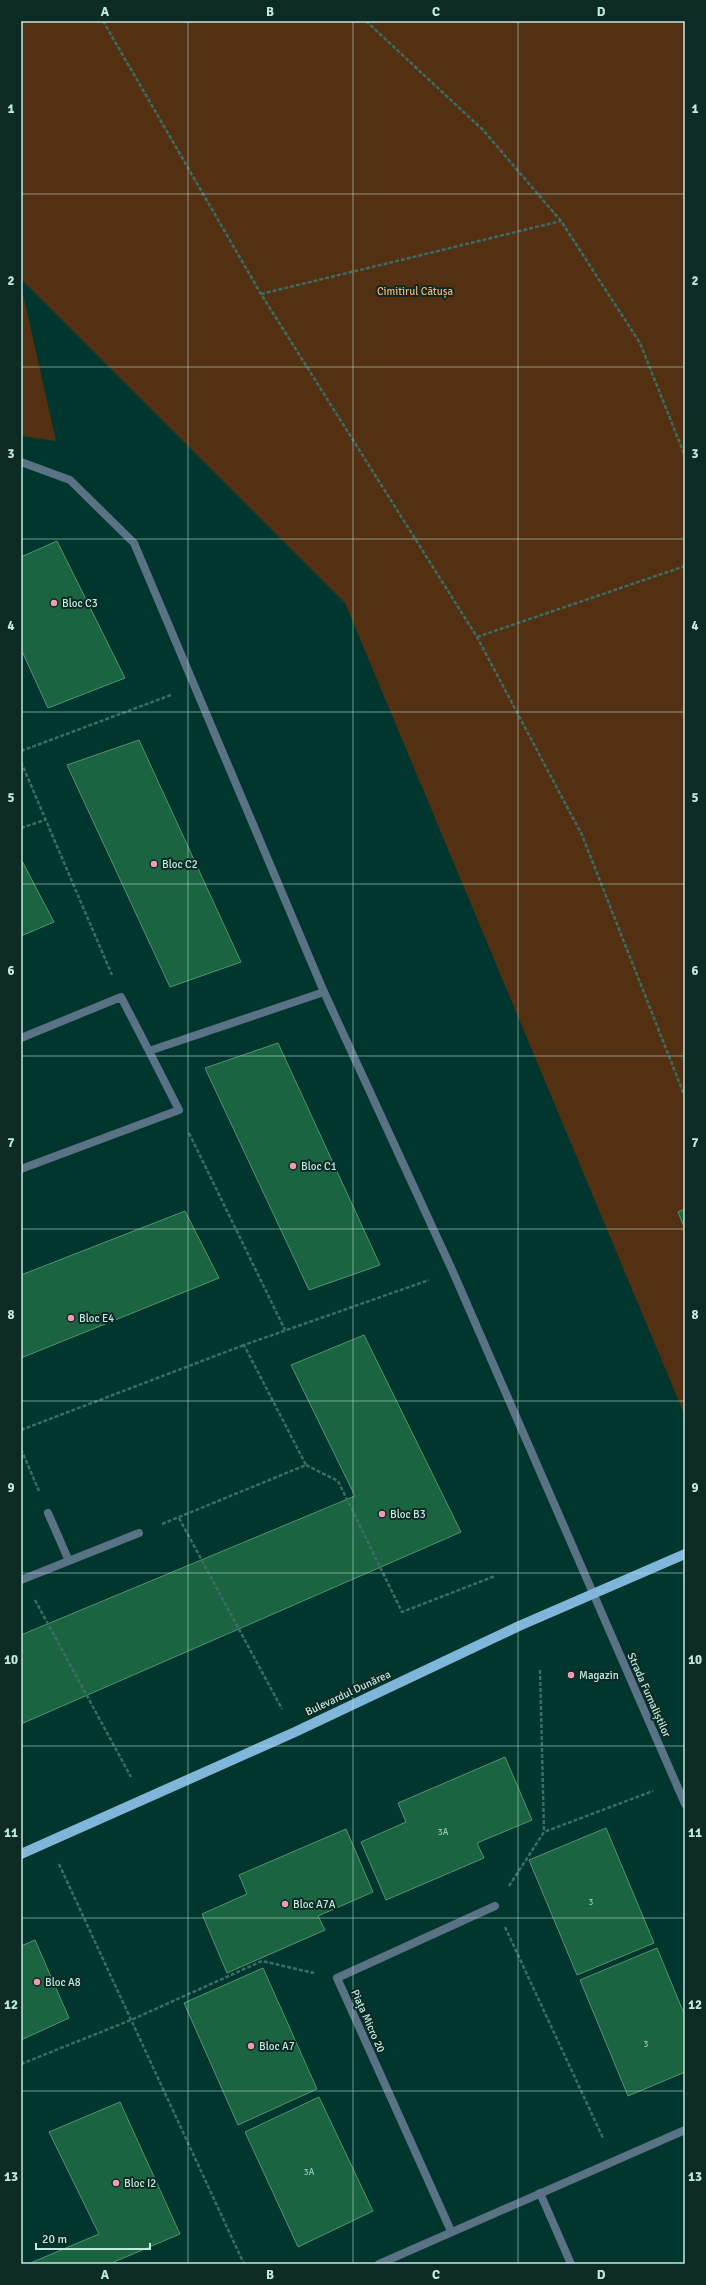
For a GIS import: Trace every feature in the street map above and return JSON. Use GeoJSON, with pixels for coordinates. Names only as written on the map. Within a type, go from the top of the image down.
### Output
{"type":"FeatureCollection","features":[{"type":"Feature","properties":{"kind":"main road","name":"Bulevardul Dunărea"},"geometry":{"type":"LineString","coordinates":[[21,1854],[48,1840],[143,1800],[295,1732],[519,1626],[685,1554]]}},
{"type":"Feature","properties":{"kind":"street","name":"Strada Furnaliștilor"},"geometry":{"type":"LineString","coordinates":[[21,462],[70,480],[134,544],[196,686],[324,992],[452,1272],[592,1595],[685,1804]]}},
{"type":"Feature","properties":{"kind":"street"},"geometry":{"type":"LineString","coordinates":[[149,1051],[324,992]]}},
{"type":"Feature","properties":{"kind":"street"},"geometry":{"type":"LineString","coordinates":[[21,1038],[121,997],[179,1110],[21,1169]]}},
{"type":"Feature","properties":{"kind":"street"},"geometry":{"type":"LineString","coordinates":[[48,1513],[69,1561]]}},
{"type":"Feature","properties":{"kind":"street"},"geometry":{"type":"LineString","coordinates":[[23,1580],[139,1533]]}},
{"type":"Feature","properties":{"kind":"street"},"geometry":{"type":"LineString","coordinates":[[337,1978],[496,1906]]}},
{"type":"Feature","properties":{"kind":"street","name":"Piața Micro 20"},"geometry":{"type":"LineString","coordinates":[[337,1978],[451,2231]]}},
{"type":"Feature","properties":{"kind":"street"},"geometry":{"type":"LineString","coordinates":[[379,2264],[451,2231],[685,2130]]}},
{"type":"Feature","properties":{"kind":"street"},"geometry":{"type":"LineString","coordinates":[[540,2193],[571,2264]]}},
{"type":"Feature","properties":{"kind":"path"},"geometry":{"type":"LineString","coordinates":[[102,21],[261,294],[476,637],[582,835],[685,1097]]}},
{"type":"Feature","properties":{"kind":"path"},"geometry":{"type":"LineString","coordinates":[[366,21],[483,130],[561,221],[640,343],[685,456]]}},
{"type":"Feature","properties":{"kind":"path"},"geometry":{"type":"LineString","coordinates":[[261,294],[561,221]]}},
{"type":"Feature","properties":{"kind":"path"},"geometry":{"type":"LineString","coordinates":[[476,637],[685,566]]}},
{"type":"Feature","properties":{"kind":"path"},"geometry":{"type":"LineString","coordinates":[[21,752],[196,686]]}},
{"type":"Feature","properties":{"kind":"path"},"geometry":{"type":"LineString","coordinates":[[21,762],[121,997]]}},
{"type":"Feature","properties":{"kind":"path"},"geometry":{"type":"LineString","coordinates":[[21,828],[45,820]]}},
{"type":"Feature","properties":{"kind":"path"},"geometry":{"type":"LineString","coordinates":[[179,1110],[284,1330]]}},
{"type":"Feature","properties":{"kind":"path"},"geometry":{"type":"LineString","coordinates":[[21,1430],[284,1330],[452,1272]]}},
{"type":"Feature","properties":{"kind":"path"},"geometry":{"type":"LineString","coordinates":[[244,1345],[306,1465],[338,1481],[402,1612],[495,1576]]}},
{"type":"Feature","properties":{"kind":"path"},"geometry":{"type":"LineString","coordinates":[[21,1449],[48,1513]]}},
{"type":"Feature","properties":{"kind":"path"},"geometry":{"type":"LineString","coordinates":[[139,1533],[306,1465]]}},
{"type":"Feature","properties":{"kind":"path"},"geometry":{"type":"LineString","coordinates":[[179,1518],[295,1732]]}},
{"type":"Feature","properties":{"kind":"path"},"geometry":{"type":"LineString","coordinates":[[23,1580],[143,1800]]}},
{"type":"Feature","properties":{"kind":"path"},"geometry":{"type":"LineString","coordinates":[[540,1670],[544,1832],[496,1906],[613,2161]]}},
{"type":"Feature","properties":{"kind":"path"},"geometry":{"type":"LineString","coordinates":[[544,1832],[676,1783]]}},
{"type":"Feature","properties":{"kind":"path"},"geometry":{"type":"LineString","coordinates":[[48,1840],[244,2264]]}},
{"type":"Feature","properties":{"kind":"path"},"geometry":{"type":"LineString","coordinates":[[21,2064],[132,2020],[262,1961],[337,1978]]}},
{"type":"Feature","properties":{"kind":"green space","name":"Cimitirul Cătușa"},"geometry":{"type":"Polygon","coordinates":[[[21,21],[685,21],[685,1416],[345,603],[21,279],[21,21]]]}},
{"type":"Feature","properties":{"kind":"green space"},"geometry":{"type":"Polygon","coordinates":[[[21,285],[56,441],[21,436],[21,285]]]}},
{"type":"Feature","properties":{"kind":"building","name":"Bloc C3"},"geometry":{"type":"Polygon","coordinates":[[[57,541],[125,678],[48,708],[21,649],[21,557],[57,541]]]}},
{"type":"Feature","properties":{"kind":"building","name":"Bloc C2"},"geometry":{"type":"Polygon","coordinates":[[[139,740],[241,962],[170,987],[67,765],[139,740]]]}},
{"type":"Feature","properties":{"kind":"building"},"geometry":{"type":"Polygon","coordinates":[[[21,859],[54,922],[21,936],[21,859]]]}},
{"type":"Feature","properties":{"kind":"building","name":"Bloc C1"},"geometry":{"type":"Polygon","coordinates":[[[278,1043],[380,1265],[309,1290],[205,1068],[278,1043]]]}},
{"type":"Feature","properties":{"kind":"building"},"geometry":{"type":"Polygon","coordinates":[[[685,1209],[685,1229],[678,1212],[685,1209]]]}},
{"type":"Feature","properties":{"kind":"building","name":"Bloc E4"},"geometry":{"type":"Polygon","coordinates":[[[185,1211],[219,1278],[21,1358],[21,1275],[185,1211]]]}},
{"type":"Feature","properties":{"kind":"building","name":"Bloc B3"},"geometry":{"type":"Polygon","coordinates":[[[364,1335],[461,1532],[21,1724],[21,1635],[355,1496],[291,1365],[364,1335]]]}},
{"type":"Feature","properties":{"kind":"building"},"geometry":{"type":"Polygon","coordinates":[[[505,1757],[532,1820],[477,1843],[484,1858],[386,1900],[361,1842],[406,1822],[398,1803],[505,1757]]]}},
{"type":"Feature","properties":{"kind":"building"},"geometry":{"type":"Polygon","coordinates":[[[606,1828],[654,1943],[577,1975],[529,1860],[606,1828]]]}},
{"type":"Feature","properties":{"kind":"building","name":"Bloc A7A"},"geometry":{"type":"Polygon","coordinates":[[[346,1829],[373,1892],[318,1916],[325,1930],[227,1973],[202,1914],[247,1894],[239,1875],[346,1829]]]}},
{"type":"Feature","properties":{"kind":"building","name":"Bloc A8"},"geometry":{"type":"Polygon","coordinates":[[[35,1940],[69,2018],[21,2040],[21,1946],[35,1940]]]}},
{"type":"Feature","properties":{"kind":"building"},"geometry":{"type":"Polygon","coordinates":[[[657,1948],[685,2016],[685,2072],[628,2096],[580,1980],[657,1948]]]}},
{"type":"Feature","properties":{"kind":"building","name":"Bloc A7"},"geometry":{"type":"Polygon","coordinates":[[[263,1968],[317,2089],[238,2125],[184,2003],[263,1968]]]}},
{"type":"Feature","properties":{"kind":"building"},"geometry":{"type":"Polygon","coordinates":[[[319,2097],[373,2211],[298,2247],[245,2132],[319,2097]]]}},
{"type":"Feature","properties":{"kind":"building","name":"Bloc I2"},"geometry":{"type":"Polygon","coordinates":[[[120,2102],[180,2234],[114,2262],[116,2264],[28,2264],[99,2234],[49,2132],[120,2102]]]}},
{"type":"Feature","properties":{"kind":"place","name":"Bloc C3"},"geometry":{"type":"Point","coordinates":[54,603]}},
{"type":"Feature","properties":{"kind":"place","name":"Bloc C2"},"geometry":{"type":"Point","coordinates":[154,864]}},
{"type":"Feature","properties":{"kind":"place","name":"Bloc C1"},"geometry":{"type":"Point","coordinates":[293,1166]}},
{"type":"Feature","properties":{"kind":"place","name":"Bloc E4"},"geometry":{"type":"Point","coordinates":[71,1318]}},
{"type":"Feature","properties":{"kind":"place","name":"Bloc B3"},"geometry":{"type":"Point","coordinates":[382,1514]}},
{"type":"Feature","properties":{"kind":"place","name":"Magazin"},"geometry":{"type":"Point","coordinates":[571,1675]}},
{"type":"Feature","properties":{"kind":"place","name":"Bloc A7A"},"geometry":{"type":"Point","coordinates":[285,1904]}},
{"type":"Feature","properties":{"kind":"place","name":"Bloc A8"},"geometry":{"type":"Point","coordinates":[37,1982]}},
{"type":"Feature","properties":{"kind":"place","name":"Bloc A7"},"geometry":{"type":"Point","coordinates":[251,2046]}},
{"type":"Feature","properties":{"kind":"place","name":"Bloc I2"},"geometry":{"type":"Point","coordinates":[116,2183]}}]}
